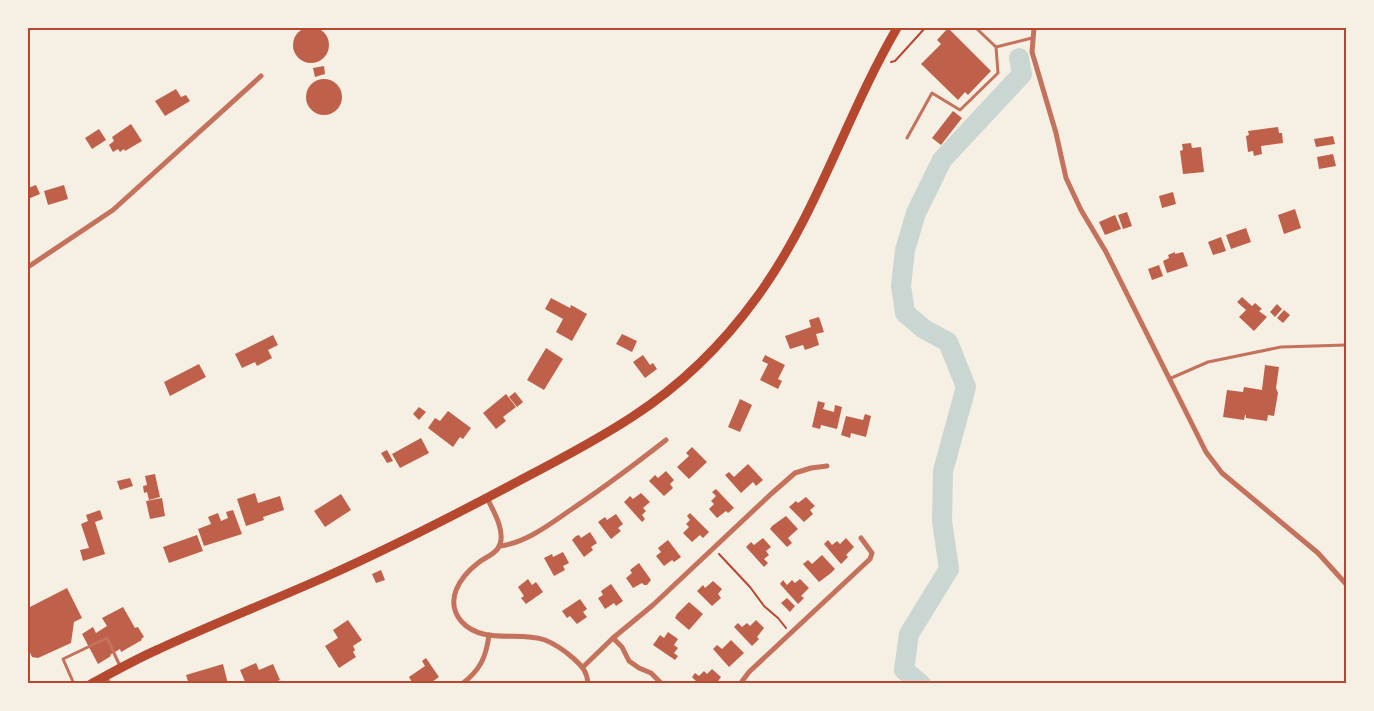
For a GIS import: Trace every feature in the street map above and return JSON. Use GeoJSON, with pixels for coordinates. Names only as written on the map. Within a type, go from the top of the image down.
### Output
{"type":"FeatureCollection","features":[{"type":"Feature","properties":{"kind":"main road"},"geometry":{"type":"LineString","coordinates":[[91,684],[108,680],[121,668],[157,649],[325,577],[487,498],[598,438],[634,416],[673,386],[729,332],[757,297],[796,236],[876,64],[897,28]]}},
{"type":"Feature","properties":{"kind":"street"},"geometry":{"type":"LineString","coordinates":[[1034,28],[1032,52],[1056,133],[1066,178],[1081,210],[1106,252],[1206,452],[1222,473],[1318,553],[1346,584]]}},
{"type":"Feature","properties":{"kind":"street"},"geometry":{"type":"LineString","coordinates":[[28,267],[113,210],[261,76]]}},
{"type":"Feature","properties":{"kind":"street"},"geometry":{"type":"LineString","coordinates":[[500,546],[523,539],[553,522],[604,488],[666,440]]}},
{"type":"Feature","properties":{"kind":"street"},"geometry":{"type":"LineString","coordinates":[[584,667],[613,638],[653,605],[795,473],[827,466]]}},
{"type":"Feature","properties":{"kind":"street"},"geometry":{"type":"LineString","coordinates":[[487,498],[497,519],[502,537],[496,552],[467,572],[454,592],[453,604],[461,620],[468,627],[489,635],[526,636],[545,640],[564,650],[584,667],[588,684]]}},
{"type":"Feature","properties":{"kind":"street"},"geometry":{"type":"LineString","coordinates":[[740,684],[749,672],[870,559],[872,553],[861,538]]}},
{"type":"Feature","properties":{"kind":"street"},"geometry":{"type":"LineString","coordinates":[[462,684],[481,664],[487,651],[489,635]]}},
{"type":"Feature","properties":{"kind":"street"},"geometry":{"type":"LineString","coordinates":[[613,638],[622,647],[629,661],[651,674],[662,684]]}},
{"type":"Feature","properties":{"kind":"lane"},"geometry":{"type":"LineString","coordinates":[[907,138],[932,93],[960,110],[998,74],[996,47],[976,28]]}},
{"type":"Feature","properties":{"kind":"lane"},"geometry":{"type":"LineString","coordinates":[[996,47],[1032,38]]}},
{"type":"Feature","properties":{"kind":"lane"},"geometry":{"type":"LineString","coordinates":[[1169,378],[1208,362],[1281,347],[1346,345]]}},
{"type":"Feature","properties":{"kind":"lane"},"geometry":{"type":"LineString","coordinates":[[74,684],[63,659],[107,638],[121,668]]}},
{"type":"Feature","properties":{"kind":"path"},"geometry":{"type":"LineString","coordinates":[[895,61],[925,28]]}},
{"type":"Feature","properties":{"kind":"path"},"geometry":{"type":"LineString","coordinates":[[713,548],[750,587],[764,606],[791,633]]}},
{"type":"Feature","properties":{"kind":"building"},"geometry":{"type":"Polygon","coordinates":[[[311,27],[318,28],[324,32],[328,38],[328,52],[324,58],[318,62],[311,63],[304,62],[298,58],[294,52],[293,45],[294,38],[298,32],[304,28],[311,27]]]}},
{"type":"Feature","properties":{"kind":"building"},"geometry":{"type":"Polygon","coordinates":[[[948,28],[991,71],[968,95],[965,92],[958,100],[921,64],[941,44],[937,40],[948,28]]]}},
{"type":"Feature","properties":{"kind":"building"},"geometry":{"type":"Polygon","coordinates":[[[324,66],[325,74],[315,77],[313,68],[324,66]]]}},
{"type":"Feature","properties":{"kind":"building"},"geometry":{"type":"Polygon","coordinates":[[[324,79],[331,80],[337,84],[341,90],[341,104],[337,110],[331,114],[324,115],[317,114],[311,110],[307,104],[306,97],[307,90],[311,84],[317,80],[324,79]]]}},
{"type":"Feature","properties":{"kind":"building"},"geometry":{"type":"Polygon","coordinates":[[[176,89],[181,97],[186,95],[190,101],[165,116],[155,101],[176,89]]]}},
{"type":"Feature","properties":{"kind":"building"},"geometry":{"type":"Polygon","coordinates":[[[953,111],[962,118],[941,145],[932,138],[953,111]]]}},
{"type":"Feature","properties":{"kind":"building"},"geometry":{"type":"Polygon","coordinates":[[[131,124],[142,141],[125,151],[124,149],[120,152],[118,149],[113,152],[109,145],[114,141],[112,137],[131,124]]]}},
{"type":"Feature","properties":{"kind":"building"},"geometry":{"type":"Polygon","coordinates":[[[1278,127],[1279,133],[1282,133],[1283,143],[1261,146],[1262,154],[1254,156],[1253,151],[1248,152],[1246,136],[1249,135],[1248,131],[1278,127]]]}},
{"type":"Feature","properties":{"kind":"building"},"geometry":{"type":"Polygon","coordinates":[[[99,129],[106,140],[92,149],[85,138],[99,129]]]}},
{"type":"Feature","properties":{"kind":"building"},"geometry":{"type":"Polygon","coordinates":[[[1333,136],[1335,144],[1316,147],[1314,139],[1333,136]]]}},
{"type":"Feature","properties":{"kind":"building"},"geometry":{"type":"Polygon","coordinates":[[[1191,143],[1192,148],[1201,147],[1204,172],[1183,174],[1180,151],[1183,150],[1182,144],[1191,143]]]}},
{"type":"Feature","properties":{"kind":"building"},"geometry":{"type":"Polygon","coordinates":[[[1333,154],[1336,166],[1319,169],[1317,157],[1333,154]]]}},
{"type":"Feature","properties":{"kind":"building"},"geometry":{"type":"Polygon","coordinates":[[[36,185],[40,194],[28,199],[28,188],[36,185]]]}},
{"type":"Feature","properties":{"kind":"building"},"geometry":{"type":"Polygon","coordinates":[[[64,185],[68,199],[48,205],[44,191],[64,185]]]}},
{"type":"Feature","properties":{"kind":"building"},"geometry":{"type":"Polygon","coordinates":[[[1173,192],[1176,204],[1162,208],[1159,196],[1173,192]]]}},
{"type":"Feature","properties":{"kind":"building"},"geometry":{"type":"Polygon","coordinates":[[[1295,209],[1301,228],[1284,234],[1278,215],[1295,209]]]}},
{"type":"Feature","properties":{"kind":"building"},"geometry":{"type":"Polygon","coordinates":[[[1127,212],[1132,226],[1123,229],[1118,215],[1127,212]]]}},
{"type":"Feature","properties":{"kind":"building"},"geometry":{"type":"Polygon","coordinates":[[[1115,215],[1121,229],[1105,235],[1099,222],[1115,215]]]}},
{"type":"Feature","properties":{"kind":"building"},"geometry":{"type":"Polygon","coordinates":[[[1246,228],[1251,242],[1231,249],[1226,235],[1246,228]]]}},
{"type":"Feature","properties":{"kind":"building"},"geometry":{"type":"Polygon","coordinates":[[[1221,237],[1226,251],[1213,255],[1208,242],[1221,237]]]}},
{"type":"Feature","properties":{"kind":"building"},"geometry":{"type":"Polygon","coordinates":[[[1175,252],[1175,254],[1183,252],[1188,266],[1167,273],[1163,261],[1169,258],[1168,255],[1175,252]]]}},
{"type":"Feature","properties":{"kind":"building"},"geometry":{"type":"Polygon","coordinates":[[[1159,265],[1163,276],[1152,280],[1148,269],[1159,265]]]}},
{"type":"Feature","properties":{"kind":"building"},"geometry":{"type":"Polygon","coordinates":[[[1242,297],[1252,306],[1255,303],[1262,309],[1259,311],[1267,317],[1254,331],[1239,317],[1246,310],[1237,302],[1242,297]]]}},
{"type":"Feature","properties":{"kind":"building"},"geometry":{"type":"Polygon","coordinates":[[[551,298],[570,308],[571,305],[587,314],[572,341],[556,332],[563,319],[545,309],[551,298]]]}},
{"type":"Feature","properties":{"kind":"building"},"geometry":{"type":"Polygon","coordinates":[[[1277,304],[1282,309],[1275,317],[1270,312],[1277,304]]]}},
{"type":"Feature","properties":{"kind":"building"},"geometry":{"type":"Polygon","coordinates":[[[1284,310],[1290,315],[1283,323],[1277,318],[1284,310]]]}},
{"type":"Feature","properties":{"kind":"building"},"geometry":{"type":"Polygon","coordinates":[[[819,317],[824,332],[816,334],[819,345],[805,350],[803,345],[790,349],[785,336],[811,327],[809,320],[819,317]]]}},
{"type":"Feature","properties":{"kind":"building"},"geometry":{"type":"Polygon","coordinates":[[[622,334],[637,341],[632,352],[616,344],[622,334]]]}},
{"type":"Feature","properties":{"kind":"building"},"geometry":{"type":"Polygon","coordinates":[[[273,335],[278,345],[268,350],[272,358],[257,366],[255,362],[242,368],[235,354],[273,335]]]}},
{"type":"Feature","properties":{"kind":"building"},"geometry":{"type":"Polygon","coordinates":[[[546,348],[563,359],[544,390],[527,380],[546,348]]]}},
{"type":"Feature","properties":{"kind":"building"},"geometry":{"type":"Polygon","coordinates":[[[643,355],[650,365],[653,363],[657,369],[645,378],[633,362],[643,355]]]}},
{"type":"Feature","properties":{"kind":"building"},"geometry":{"type":"Polygon","coordinates":[[[765,355],[785,365],[778,379],[782,381],[778,389],[760,380],[768,364],[762,361],[765,355]]]}},
{"type":"Feature","properties":{"kind":"building"},"geometry":{"type":"Polygon","coordinates":[[[199,364],[206,377],[170,396],[164,382],[199,364]]]}},
{"type":"Feature","properties":{"kind":"building"},"geometry":{"type":"Polygon","coordinates":[[[1265,365],[1279,367],[1276,388],[1278,393],[1274,416],[1268,415],[1267,421],[1246,418],[1246,415],[1244,420],[1223,417],[1227,390],[1243,392],[1244,387],[1262,390],[1265,365]]]}},
{"type":"Feature","properties":{"kind":"building"},"geometry":{"type":"Polygon","coordinates":[[[515,392],[523,402],[517,407],[509,397],[515,392]]]}},
{"type":"Feature","properties":{"kind":"building"},"geometry":{"type":"Polygon","coordinates":[[[506,394],[516,407],[503,417],[506,421],[496,429],[483,413],[506,394]]]}},
{"type":"Feature","properties":{"kind":"building"},"geometry":{"type":"Polygon","coordinates":[[[740,399],[752,405],[740,432],[728,427],[740,399]]]}},
{"type":"Feature","properties":{"kind":"building"},"geometry":{"type":"Polygon","coordinates":[[[818,401],[825,403],[823,409],[834,412],[835,405],[842,407],[837,429],[821,425],[820,429],[812,427],[818,401]]]}},
{"type":"Feature","properties":{"kind":"building"},"geometry":{"type":"Polygon","coordinates":[[[419,407],[426,412],[419,420],[413,414],[419,407]]]}},
{"type":"Feature","properties":{"kind":"building"},"geometry":{"type":"Polygon","coordinates":[[[448,411],[471,428],[463,439],[460,437],[453,447],[428,428],[435,418],[440,421],[448,411]]]}},
{"type":"Feature","properties":{"kind":"building"},"geometry":{"type":"Polygon","coordinates":[[[865,414],[871,416],[866,437],[851,433],[850,438],[841,435],[846,416],[863,420],[865,414]]]}},
{"type":"Feature","properties":{"kind":"building"},"geometry":{"type":"Polygon","coordinates":[[[421,438],[429,453],[400,468],[392,454],[421,438]]]}},
{"type":"Feature","properties":{"kind":"building"},"geometry":{"type":"Polygon","coordinates":[[[692,447],[707,462],[689,479],[677,467],[689,456],[686,453],[692,447]]]}},
{"type":"Feature","properties":{"kind":"building"},"geometry":{"type":"Polygon","coordinates":[[[387,450],[393,461],[387,463],[381,453],[387,450]]]}},
{"type":"Feature","properties":{"kind":"building"},"geometry":{"type":"Polygon","coordinates":[[[748,464],[763,480],[756,486],[753,482],[741,493],[725,475],[729,472],[734,477],[748,464]]]}},
{"type":"Feature","properties":{"kind":"building"},"geometry":{"type":"Polygon","coordinates":[[[666,471],[674,480],[670,484],[673,488],[664,496],[649,481],[655,475],[658,478],[666,471]]]}},
{"type":"Feature","properties":{"kind":"building"},"geometry":{"type":"Polygon","coordinates":[[[155,474],[160,497],[149,500],[147,492],[144,493],[143,486],[147,485],[145,476],[155,474]]]}},
{"type":"Feature","properties":{"kind":"building"},"geometry":{"type":"Polygon","coordinates":[[[130,478],[133,486],[120,490],[117,481],[130,478]]]}},
{"type":"Feature","properties":{"kind":"building"},"geometry":{"type":"Polygon","coordinates":[[[716,489],[734,508],[717,518],[709,509],[714,504],[711,501],[716,496],[712,492],[716,489]]]}},
{"type":"Feature","properties":{"kind":"building"},"geometry":{"type":"Polygon","coordinates":[[[255,493],[258,503],[280,496],[284,510],[263,517],[264,520],[246,526],[237,499],[255,493]]]}},
{"type":"Feature","properties":{"kind":"building"},"geometry":{"type":"Polygon","coordinates":[[[641,493],[650,502],[643,508],[646,511],[642,515],[645,519],[642,522],[624,502],[630,496],[633,499],[641,493]]]}},
{"type":"Feature","properties":{"kind":"building"},"geometry":{"type":"Polygon","coordinates":[[[341,494],[351,510],[325,527],[314,511],[341,494]]]}},
{"type":"Feature","properties":{"kind":"building"},"geometry":{"type":"Polygon","coordinates":[[[806,497],[815,506],[810,510],[813,514],[804,522],[789,507],[796,501],[798,503],[806,497]]]}},
{"type":"Feature","properties":{"kind":"building"},"geometry":{"type":"Polygon","coordinates":[[[162,498],[165,516],[150,519],[146,501],[162,498]]]}},
{"type":"Feature","properties":{"kind":"building"},"geometry":{"type":"Polygon","coordinates":[[[100,510],[103,519],[95,522],[105,554],[83,561],[80,550],[89,548],[81,524],[88,521],[86,515],[100,510]]]}},
{"type":"Feature","properties":{"kind":"building"},"geometry":{"type":"Polygon","coordinates":[[[233,510],[242,534],[204,546],[198,529],[211,524],[208,517],[218,513],[221,521],[228,518],[226,512],[233,510]]]}},
{"type":"Feature","properties":{"kind":"building"},"geometry":{"type":"Polygon","coordinates":[[[690,513],[709,532],[703,538],[700,535],[692,542],[683,533],[689,527],[686,524],[690,520],[687,516],[690,513]]]}},
{"type":"Feature","properties":{"kind":"building"},"geometry":{"type":"Polygon","coordinates":[[[616,514],[623,524],[618,528],[621,531],[611,539],[598,522],[605,517],[607,520],[616,514]]]}},
{"type":"Feature","properties":{"kind":"building"},"geometry":{"type":"Polygon","coordinates":[[[786,516],[798,529],[788,538],[792,543],[787,547],[770,529],[786,516]]]}},
{"type":"Feature","properties":{"kind":"building"},"geometry":{"type":"Polygon","coordinates":[[[590,532],[597,543],[591,547],[593,550],[584,557],[572,540],[576,536],[579,535],[581,538],[590,532]]]}},
{"type":"Feature","properties":{"kind":"building"},"geometry":{"type":"Polygon","coordinates":[[[197,535],[203,551],[169,563],[163,547],[197,535]]]}},
{"type":"Feature","properties":{"kind":"building"},"geometry":{"type":"Polygon","coordinates":[[[763,538],[771,547],[766,551],[769,555],[764,559],[768,563],[764,567],[746,547],[751,542],[754,545],[763,538]]]}},
{"type":"Feature","properties":{"kind":"building"},"geometry":{"type":"Polygon","coordinates":[[[846,538],[854,547],[841,564],[824,544],[828,540],[832,545],[837,541],[840,544],[846,538]]]}},
{"type":"Feature","properties":{"kind":"building"},"geometry":{"type":"Polygon","coordinates":[[[668,540],[681,557],[674,562],[672,560],[664,566],[656,556],[661,552],[658,548],[668,540]]]}},
{"type":"Feature","properties":{"kind":"building"},"geometry":{"type":"Polygon","coordinates":[[[563,552],[569,563],[563,566],[565,570],[554,576],[544,558],[552,554],[553,557],[563,552]]]}},
{"type":"Feature","properties":{"kind":"building"},"geometry":{"type":"Polygon","coordinates":[[[822,555],[835,569],[819,582],[803,564],[808,560],[812,564],[822,555]]]}},
{"type":"Feature","properties":{"kind":"building"},"geometry":{"type":"Polygon","coordinates":[[[639,563],[651,580],[647,585],[642,583],[633,588],[626,578],[632,573],[630,570],[639,563]]]}},
{"type":"Feature","properties":{"kind":"building"},"geometry":{"type":"Polygon","coordinates":[[[381,570],[385,580],[376,583],[372,574],[381,570]]]}},
{"type":"Feature","properties":{"kind":"building"},"geometry":{"type":"Polygon","coordinates":[[[528,579],[532,585],[536,582],[543,592],[526,604],[521,598],[524,596],[518,587],[528,579]]]}},
{"type":"Feature","properties":{"kind":"building"},"geometry":{"type":"Polygon","coordinates":[[[800,579],[809,588],[801,596],[804,598],[798,604],[780,584],[783,580],[787,585],[792,580],[795,583],[800,579]]]}},
{"type":"Feature","properties":{"kind":"building"},"geometry":{"type":"Polygon","coordinates":[[[713,581],[722,589],[718,594],[721,598],[712,606],[697,591],[703,585],[705,588],[713,581]]]}},
{"type":"Feature","properties":{"kind":"building"},"geometry":{"type":"Polygon","coordinates":[[[611,584],[623,601],[616,606],[614,603],[605,609],[598,598],[603,595],[601,591],[611,584]]]}},
{"type":"Feature","properties":{"kind":"building"},"geometry":{"type":"Polygon","coordinates":[[[67,588],[82,618],[74,622],[71,643],[38,658],[32,657],[28,648],[28,608],[67,588]]]}},
{"type":"Feature","properties":{"kind":"building"},"geometry":{"type":"Polygon","coordinates":[[[787,598],[795,606],[790,612],[781,603],[787,598]]]}},
{"type":"Feature","properties":{"kind":"building"},"geometry":{"type":"Polygon","coordinates":[[[580,599],[587,609],[583,612],[587,617],[577,624],[570,616],[567,618],[562,611],[580,599]]]}},
{"type":"Feature","properties":{"kind":"building"},"geometry":{"type":"Polygon","coordinates":[[[689,602],[703,614],[689,630],[675,618],[689,602]]]}},
{"type":"Feature","properties":{"kind":"building"},"geometry":{"type":"Polygon","coordinates":[[[123,607],[135,628],[138,627],[144,637],[121,652],[120,649],[98,664],[82,634],[93,627],[96,633],[107,626],[102,618],[123,607]]]}},
{"type":"Feature","properties":{"kind":"building"},"geometry":{"type":"Polygon","coordinates":[[[348,620],[362,640],[353,646],[355,650],[353,652],[356,657],[339,668],[325,646],[338,638],[333,630],[348,620]]]}},
{"type":"Feature","properties":{"kind":"building"},"geometry":{"type":"Polygon","coordinates":[[[756,620],[764,628],[757,637],[759,639],[752,646],[734,627],[738,623],[742,627],[747,623],[750,626],[756,620]]]}},
{"type":"Feature","properties":{"kind":"building"},"geometry":{"type":"Polygon","coordinates":[[[668,632],[678,639],[674,645],[678,648],[674,653],[678,656],[675,660],[653,645],[660,635],[664,638],[668,632]]]}},
{"type":"Feature","properties":{"kind":"building"},"geometry":{"type":"Polygon","coordinates":[[[731,640],[744,653],[729,667],[713,649],[717,645],[722,649],[731,640]]]}},
{"type":"Feature","properties":{"kind":"building"},"geometry":{"type":"Polygon","coordinates":[[[426,658],[439,677],[429,684],[413,684],[409,677],[425,666],[422,661],[426,658]]]}},
{"type":"Feature","properties":{"kind":"building"},"geometry":{"type":"Polygon","coordinates":[[[256,663],[259,670],[273,664],[280,680],[271,684],[246,684],[240,670],[256,663]]]}},
{"type":"Feature","properties":{"kind":"building"},"geometry":{"type":"Polygon","coordinates":[[[223,664],[228,684],[219,682],[189,684],[186,675],[223,664]]]}},
{"type":"Feature","properties":{"kind":"building"},"geometry":{"type":"Polygon","coordinates":[[[712,669],[721,677],[716,684],[699,684],[692,677],[695,673],[699,676],[704,671],[707,674],[712,669]]]}},
{"type":"Feature","properties":{"kind":"waterway"},"geometry":{"type":"LineString","coordinates":[[921,684],[904,670],[909,634],[949,569],[942,521],[943,471],[966,387],[948,342],[924,329],[905,313],[901,286],[905,250],[916,213],[942,160],[1022,74],[1019,58]]}}]}
